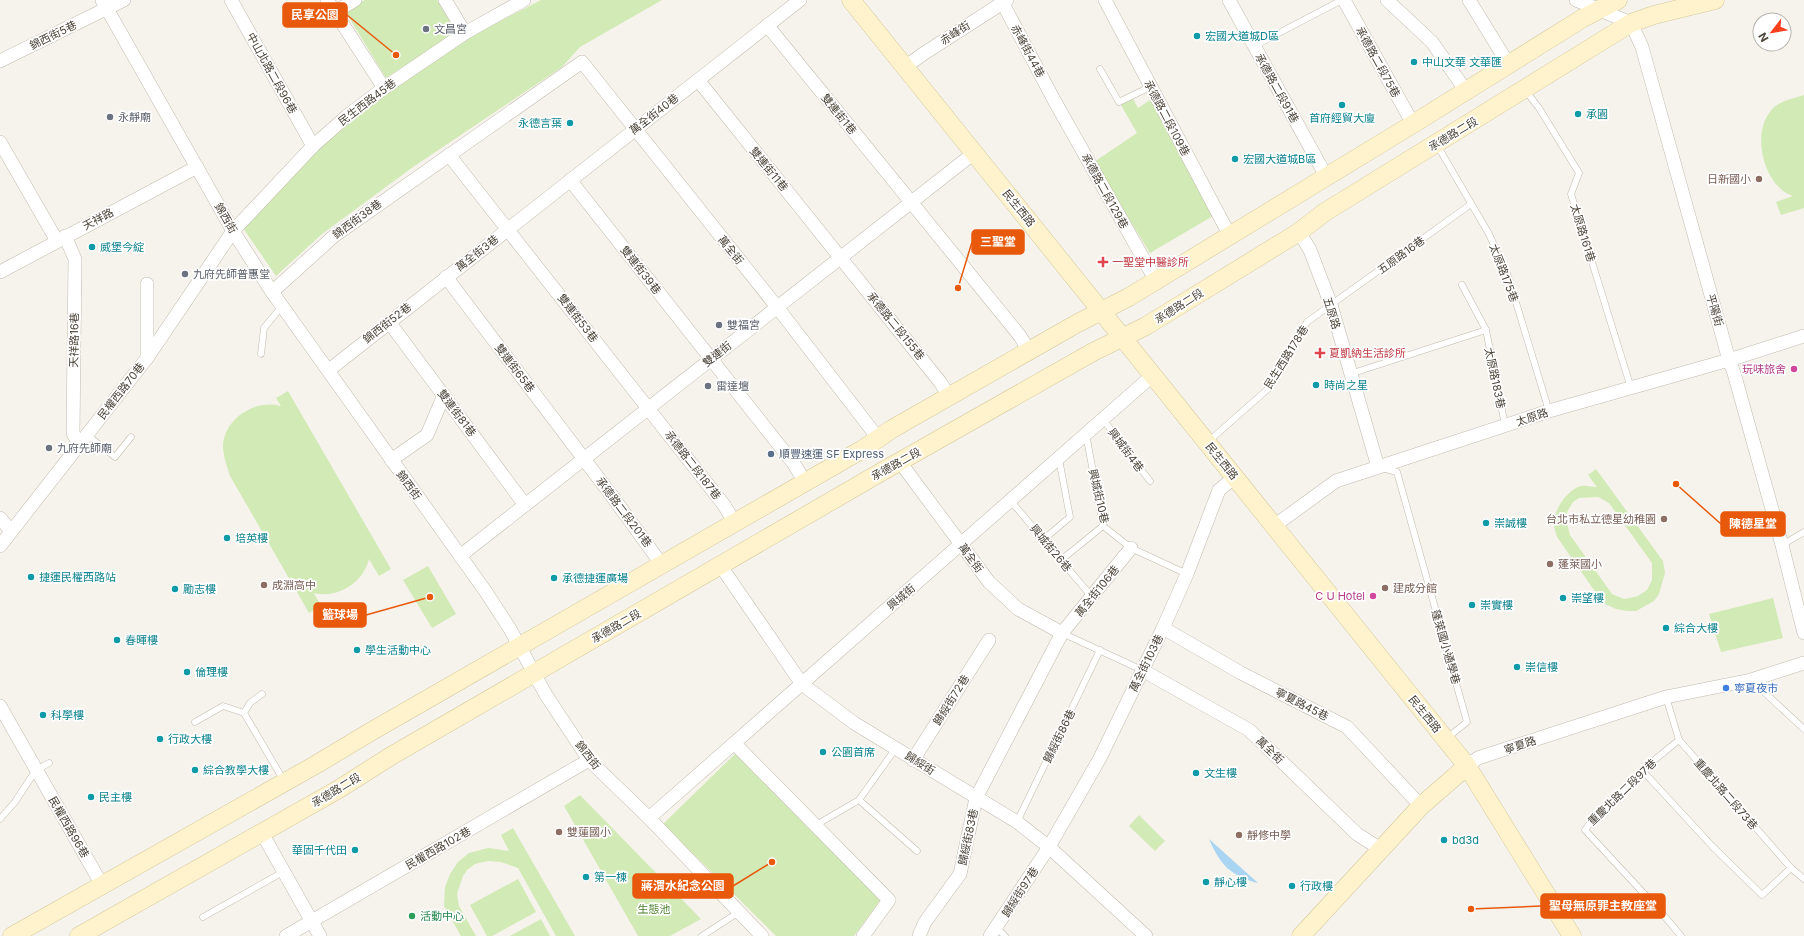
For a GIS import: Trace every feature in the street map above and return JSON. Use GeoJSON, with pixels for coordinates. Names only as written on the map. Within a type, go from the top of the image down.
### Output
{"type":"FeatureCollection","features":[{"type":"Feature","properties":{"kind":"main road","name":"民生西路"},"geometry":{"type":"LineString","coordinates":[[851,0],[1467,766],[1572,936]]}},
{"type":"Feature","properties":{"kind":"main road"},"geometry":{"type":"LineString","coordinates":[[12,936],[285,782],[735,523],[949,396],[1156,281],[1599,9],[1618,0]]}},
{"type":"Feature","properties":{"kind":"main road","name":"承德路二段"},"geometry":{"type":"LineString","coordinates":[[79,936],[339,789],[391,756],[900,462],[1093,352],[1146,326],[1299,232],[1326,212],[1631,24],[1654,15],[1715,0]]}},
{"type":"Feature","properties":{"kind":"main road","name":"寧夏路"},"geometry":{"type":"LineString","coordinates":[[1301,936],[1421,806],[1467,766]]}},
{"type":"Feature","properties":{"kind":"street","name":"錦西街5巷"},"geometry":{"type":"LineString","coordinates":[[0,61],[104,4],[124,0]]}},
{"type":"Feature","properties":{"kind":"street","name":"中山北路二段96巷"},"geometry":{"type":"LineString","coordinates":[[231,0],[313,146]]}},
{"type":"Feature","properties":{"kind":"street"},"geometry":{"type":"LineString","coordinates":[[328,0],[334,12],[384,88]]}},
{"type":"Feature","properties":{"kind":"street"},"geometry":{"type":"LineString","coordinates":[[334,12],[355,0]]}},
{"type":"Feature","properties":{"kind":"street"},"geometry":{"type":"LineString","coordinates":[[445,0],[465,33]]}},
{"type":"Feature","properties":{"kind":"street","name":"民生西路45巷"},"geometry":{"type":"LineString","coordinates":[[233,231],[313,146],[347,116],[384,88],[465,33],[524,0]]}},
{"type":"Feature","properties":{"kind":"street","name":"萬全街40巷"},"geometry":{"type":"LineString","coordinates":[[508,229],[800,0]]}},
{"type":"Feature","properties":{"kind":"street","name":"承德路二段109巷"},"geometry":{"type":"LineString","coordinates":[[1105,0],[1230,236]]}},
{"type":"Feature","properties":{"kind":"street","name":"承德路二段91巷"},"geometry":{"type":"LineString","coordinates":[[1229,0],[1326,176]]}},
{"type":"Feature","properties":{"kind":"street","name":"承德路二段75巷"},"geometry":{"type":"LineString","coordinates":[[1343,0],[1413,124]]}},
{"type":"Feature","properties":{"kind":"street"},"geometry":{"type":"LineString","coordinates":[[1387,0],[1432,42],[1466,91]]}},
{"type":"Feature","properties":{"kind":"street"},"geometry":{"type":"LineString","coordinates":[[1469,0],[1509,65]]}},
{"type":"Feature","properties":{"kind":"street"},"geometry":{"type":"LineString","coordinates":[[1576,0],[1631,24]]}},
{"type":"Feature","properties":{"kind":"street","name":"赤峰街"},"geometry":{"type":"LineString","coordinates":[[905,67],[922,54],[1003,1]]}},
{"type":"Feature","properties":{"kind":"street","name":"赤峰街44巷"},"geometry":{"type":"LineString","coordinates":[[1003,1],[1054,100]]}},
{"type":"Feature","properties":{"kind":"street","name":"錦西街"},"geometry":{"type":"LineString","coordinates":[[104,4],[233,231],[272,292],[486,592],[520,646],[546,695],[589,760],[649,818],[762,936]]}},
{"type":"Feature","properties":{"kind":"street","name":"平陽街"},"geometry":{"type":"LineString","coordinates":[[1631,24],[1642,47],[1728,360],[1734,373],[1782,546],[1804,633]]}},
{"type":"Feature","properties":{"kind":"street","name":"雙連街1巷"},"geometry":{"type":"LineString","coordinates":[[767,25],[910,203],[1020,336],[1029,351]]}},
{"type":"Feature","properties":{"kind":"street","name":"萬全街"},"geometry":{"type":"LineString","coordinates":[[582,62],[777,307],[878,438]]}},
{"type":"Feature","properties":{"kind":"street","name":"錦西街38巷"},"geometry":{"type":"LineString","coordinates":[[272,292],[334,236],[582,62]]}},
{"type":"Feature","properties":{"kind":"street","name":"雙連街11巷"},"geometry":{"type":"LineString","coordinates":[[698,80],[840,258]]}},
{"type":"Feature","properties":{"kind":"street","name":"承德路二段129巷"},"geometry":{"type":"LineString","coordinates":[[1054,100],[1156,281]]}},
{"type":"Feature","properties":{"kind":"street","name":"天祥路16巷"},"geometry":{"type":"LineString","coordinates":[[0,142],[75,259],[73,432],[83,440]]}},
{"type":"Feature","properties":{"kind":"street","name":"雙連街"},"geometry":{"type":"LineString","coordinates":[[460,556],[974,153]]}},
{"type":"Feature","properties":{"kind":"street"},"geometry":{"type":"LineString","coordinates":[[449,155],[508,229]]}},
{"type":"Feature","properties":{"kind":"street","name":"天祥路"},"geometry":{"type":"LineString","coordinates":[[0,272],[196,167]]}},
{"type":"Feature","properties":{"kind":"street","name":"雙連街39巷"},"geometry":{"type":"LineString","coordinates":[[570,180],[794,464],[805,482]]}},
{"type":"Feature","properties":{"kind":"street","name":"萬全街3巷"},"geometry":{"type":"LineString","coordinates":[[446,277],[508,229]]}},
{"type":"Feature","properties":{"kind":"street","name":"雙連街53巷"},"geometry":{"type":"LineString","coordinates":[[508,229],[649,408]]}},
{"type":"Feature","properties":{"kind":"street","name":"民權西路70巷"},"geometry":{"type":"LineString","coordinates":[[0,546],[147,358],[233,231]]}},
{"type":"Feature","properties":{"kind":"street","name":"五原路"},"geometry":{"type":"LineString","coordinates":[[1299,232],[1310,250],[1331,305],[1378,467]]}},
{"type":"Feature","properties":{"kind":"street","name":"承德路二段155巷"},"geometry":{"type":"LineString","coordinates":[[840,258],[940,382],[949,396]]}},
{"type":"Feature","properties":{"kind":"street","name":"錦西街52巷"},"geometry":{"type":"LineString","coordinates":[[329,370],[446,277]]}},
{"type":"Feature","properties":{"kind":"street","name":"雙連街65巷"},"geometry":{"type":"LineString","coordinates":[[446,277],[584,459]]}},
{"type":"Feature","properties":{"kind":"street"},"geometry":{"type":"LineString","coordinates":[[147,284],[147,358]]}},
{"type":"Feature","properties":{"kind":"street","name":"雙連街81巷"},"geometry":{"type":"LineString","coordinates":[[389,322],[526,505]]}},
{"type":"Feature","properties":{"kind":"street","name":"太原路"},"geometry":{"type":"LineString","coordinates":[[1274,526],[1336,481],[1505,425],[1728,360],[1804,336]]}},
{"type":"Feature","properties":{"kind":"street","name":"興城街"},"geometry":{"type":"LineString","coordinates":[[649,818],[735,744],[1102,418],[1153,375]]}},
{"type":"Feature","properties":{"kind":"street"},"geometry":{"type":"LineString","coordinates":[[391,460],[427,435],[444,395]]}},
{"type":"Feature","properties":{"kind":"street","name":"承德路二段187巷"},"geometry":{"type":"LineString","coordinates":[[649,408],[724,505],[735,523]]}},
{"type":"Feature","properties":{"kind":"street","name":"承德路二段201巷"},"geometry":{"type":"LineString","coordinates":[[584,459],[662,565]]}},
{"type":"Feature","properties":{"kind":"street","name":"萬全街"},"geometry":{"type":"LineString","coordinates":[[900,462],[989,582],[1018,608],[1062,633]]}},
{"type":"Feature","properties":{"kind":"street","name":"萬全街103巷"},"geometry":{"type":"LineString","coordinates":[[1049,847],[1100,758],[1163,628],[1187,574],[1219,490],[1235,478]]}},
{"type":"Feature","properties":{"kind":"street"},"geometry":{"type":"LineString","coordinates":[[0,518],[11,531]]}},
{"type":"Feature","properties":{"kind":"street","name":"萬全街106巷"},"geometry":{"type":"LineString","coordinates":[[1062,633],[1131,548]]}},
{"type":"Feature","properties":{"kind":"street","name":"歸綏街"},"geometry":{"type":"LineString","coordinates":[[720,565],[802,684],[854,723],[1017,822],[1049,847],[1146,936]]}},
{"type":"Feature","properties":{"kind":"street","name":"寧夏路45巷"},"geometry":{"type":"LineString","coordinates":[[1163,628],[1241,673],[1347,727],[1421,806]]}},
{"type":"Feature","properties":{"kind":"street"},"geometry":{"type":"LineString","coordinates":[[976,798],[1062,633]]}},
{"type":"Feature","properties":{"kind":"street","name":"歸綏街72巷"},"geometry":{"type":"LineString","coordinates":[[913,760],[989,640]]}},
{"type":"Feature","properties":{"kind":"street","name":"寧夏路"},"geometry":{"type":"LineString","coordinates":[[1467,766],[1478,758],[1666,698],[1751,680],[1804,663]]}},
{"type":"Feature","properties":{"kind":"street","name":"萬全街"},"geometry":{"type":"LineString","coordinates":[[1142,670],[1249,730],[1357,834],[1382,850]]}},
{"type":"Feature","properties":{"kind":"street","name":"民權西路96巷"},"geometry":{"type":"LineString","coordinates":[[0,706],[102,885]]}},
{"type":"Feature","properties":{"kind":"street"},"geometry":{"type":"LineString","coordinates":[[735,744],[888,900],[863,936]]}},
{"type":"Feature","properties":{"kind":"street","name":"民權西路102巷"},"geometry":{"type":"LineString","coordinates":[[286,936],[589,760]]}},
{"type":"Feature","properties":{"kind":"street","name":"歸綏街83巷"},"geometry":{"type":"LineString","coordinates":[[919,936],[925,922],[960,874],[976,798]]}},
{"type":"Feature","properties":{"kind":"street"},"geometry":{"type":"LineString","coordinates":[[262,833],[320,936]]}},
{"type":"Feature","properties":{"kind":"street","name":"歸綏街97巷"},"geometry":{"type":"LineString","coordinates":[[998,933],[1049,847]]}},
{"type":"Feature","properties":{"kind":"lane"},"geometry":{"type":"LineString","coordinates":[[1254,46],[1343,0]]}},
{"type":"Feature","properties":{"kind":"lane"},"geometry":{"type":"LineString","coordinates":[[1100,69],[1119,102],[1150,86]]}},
{"type":"Feature","properties":{"kind":"lane","name":"太原路161巷"},"geometry":{"type":"LineString","coordinates":[[1525,90],[1579,173],[1571,194],[1631,388]]}},
{"type":"Feature","properties":{"kind":"lane","name":"太原路175巷"},"geometry":{"type":"LineString","coordinates":[[1436,144],[1489,234],[1508,276],[1549,412]]}},
{"type":"Feature","properties":{"kind":"lane","name":"五原路16巷"},"geometry":{"type":"LineString","coordinates":[[1331,305],[1471,204]]}},
{"type":"Feature","properties":{"kind":"lane","name":"太原路183巷"},"geometry":{"type":"LineString","coordinates":[[1462,285],[1486,330],[1505,425]]}},
{"type":"Feature","properties":{"kind":"lane","name":"民生西路178巷"},"geometry":{"type":"LineString","coordinates":[[1207,443],[1269,388],[1307,322],[1331,305]]}},
{"type":"Feature","properties":{"kind":"lane"},"geometry":{"type":"LineString","coordinates":[[261,354],[264,328],[282,306]]}},
{"type":"Feature","properties":{"kind":"lane"},"geometry":{"type":"LineString","coordinates":[[1350,374],[1486,330]]}},
{"type":"Feature","properties":{"kind":"lane","name":"興城街4巷"},"geometry":{"type":"LineString","coordinates":[[1102,418],[1150,481]]}},
{"type":"Feature","properties":{"kind":"lane","name":"興城街10巷"},"geometry":{"type":"LineString","coordinates":[[1086,433],[1103,526],[1131,548],[1187,574]]}},
{"type":"Feature","properties":{"kind":"lane"},"geometry":{"type":"LineString","coordinates":[[83,440],[115,457],[131,437]]}},
{"type":"Feature","properties":{"kind":"lane"},"geometry":{"type":"LineString","coordinates":[[1044,539],[1070,517],[1058,458]]}},
{"type":"Feature","properties":{"kind":"lane","name":"蓬萊國小通學巷"},"geometry":{"type":"LineString","coordinates":[[1378,467],[1397,472],[1467,722],[1445,739]]}},
{"type":"Feature","properties":{"kind":"lane","name":"興城街26巷"},"geometry":{"type":"LineString","coordinates":[[1010,500],[1092,597]]}},
{"type":"Feature","properties":{"kind":"lane"},"geometry":{"type":"LineString","coordinates":[[1061,560],[1103,526]]}},
{"type":"Feature","properties":{"kind":"lane"},"geometry":{"type":"LineString","coordinates":[[1782,546],[1804,532]]}},
{"type":"Feature","properties":{"kind":"lane"},"geometry":{"type":"LineString","coordinates":[[1062,633],[1142,670]]}},
{"type":"Feature","properties":{"kind":"lane","name":"歸綏街86巷"},"geometry":{"type":"LineString","coordinates":[[1017,822],[1100,650]]}},
{"type":"Feature","properties":{"kind":"lane"},"geometry":{"type":"LineString","coordinates":[[1751,680],[1804,729]]}},
{"type":"Feature","properties":{"kind":"lane"},"geometry":{"type":"LineString","coordinates":[[244,713],[250,702],[262,694]]}},
{"type":"Feature","properties":{"kind":"lane","name":"重慶北路二段73巷"},"geometry":{"type":"LineString","coordinates":[[1666,698],[1679,740],[1791,868],[1804,879]]}},
{"type":"Feature","properties":{"kind":"lane"},"geometry":{"type":"LineString","coordinates":[[195,722],[223,706],[244,713],[285,782]]}},
{"type":"Feature","properties":{"kind":"lane","name":"重慶北路二段97巷"},"geometry":{"type":"LineString","coordinates":[[1679,740],[1642,770],[1619,798],[1593,818],[1585,830],[1661,912],[1681,936]]}},
{"type":"Feature","properties":{"kind":"lane"},"geometry":{"type":"LineString","coordinates":[[816,825],[859,800],[896,748]]}},
{"type":"Feature","properties":{"kind":"lane"},"geometry":{"type":"LineString","coordinates":[[0,819],[15,802],[36,770],[49,763]]}},
{"type":"Feature","properties":{"kind":"lane"},"geometry":{"type":"LineString","coordinates":[[1642,770],[1712,846],[1762,895],[1791,868]]}},
{"type":"Feature","properties":{"kind":"lane"},"geometry":{"type":"LineString","coordinates":[[859,800],[917,851]]}},
{"type":"Feature","properties":{"kind":"lane"},"geometry":{"type":"LineString","coordinates":[[203,917],[283,872]]}},
{"type":"Feature","properties":{"kind":"lane"},"geometry":{"type":"LineString","coordinates":[[702,936],[739,912]]}},
{"type":"Feature","properties":{"kind":"green space"},"geometry":{"type":"Polygon","coordinates":[[[365,0],[437,0],[456,32],[386,78],[345,11],[365,0]]]}},
{"type":"Feature","properties":{"kind":"green space"},"geometry":{"type":"Polygon","coordinates":[[[541,0],[662,0],[580,47],[562,67],[413,167],[322,234],[276,276],[243,228],[317,150],[387,93],[466,39],[541,0]]]}},
{"type":"Feature","properties":{"kind":"green space"},"geometry":{"type":"Polygon","coordinates":[[[1804,95],[1804,208],[1781,215],[1776,202],[1793,196],[1782,190],[1769,174],[1762,153],[1762,132],[1764,122],[1772,109],[1785,101],[1804,95]]]}},
{"type":"Feature","properties":{"kind":"green space"},"geometry":{"type":"Polygon","coordinates":[[[1132,97],[1138,108],[1153,98],[1213,216],[1150,253],[1094,162],[1137,133],[1121,105],[1132,97]]]}},
{"type":"Feature","properties":{"kind":"green space"},"geometry":{"type":"Polygon","coordinates":[[[288,391],[391,569],[379,576],[369,559],[362,575],[349,587],[332,593],[314,593],[321,606],[309,613],[230,476],[223,449],[225,435],[235,419],[252,408],[261,405],[281,406],[276,398],[288,391]]]}},
{"type":"Feature","properties":{"kind":"green space"},"geometry":{"type":"Polygon","coordinates":[[[1596,469],[1663,561],[1665,573],[1659,594],[1654,601],[1636,611],[1616,609],[1603,603],[1557,537],[1554,519],[1558,507],[1566,496],[1581,486],[1597,487],[1588,475],[1596,469]],[[1598,497],[1579,498],[1573,502],[1567,512],[1567,523],[1570,535],[1612,594],[1624,599],[1638,596],[1647,590],[1652,580],[1652,563],[1609,503],[1598,497]]]}},
{"type":"Feature","properties":{"kind":"green space"},"geometry":{"type":"Polygon","coordinates":[[[428,566],[456,614],[432,628],[403,580],[428,566]]]}},
{"type":"Feature","properties":{"kind":"green space"},"geometry":{"type":"Polygon","coordinates":[[[1773,598],[1783,638],[1721,652],[1709,614],[1773,598]]]}},
{"type":"Feature","properties":{"kind":"green space"},"geometry":{"type":"Polygon","coordinates":[[[735,754],[881,899],[854,936],[776,936],[663,824],[735,754]]]}},
{"type":"Feature","properties":{"kind":"green space","name":"生態池"},"geometry":{"type":"Polygon","coordinates":[[[580,795],[701,919],[670,936],[638,936],[564,806],[580,795]]]}},
{"type":"Feature","properties":{"kind":"green space"},"geometry":{"type":"Polygon","coordinates":[[[1139,815],[1165,841],[1155,851],[1129,826],[1139,815]]]}},
{"type":"Feature","properties":{"kind":"green space"},"geometry":{"type":"Polygon","coordinates":[[[513,828],[575,936],[556,936],[518,868],[501,862],[488,861],[475,864],[467,870],[463,876],[457,894],[459,906],[476,936],[461,936],[444,906],[445,887],[450,874],[458,862],[469,853],[488,848],[509,851],[501,835],[513,828]]]}},
{"type":"Feature","properties":{"kind":"green space"},"geometry":{"type":"Polygon","coordinates":[[[518,879],[536,912],[492,936],[487,936],[470,905],[518,879]]]}},
{"type":"Feature","properties":{"kind":"green space"},"geometry":{"type":"Polygon","coordinates":[[[541,919],[550,936],[510,936],[541,919]]]}},
{"type":"Feature","properties":{"kind":"water"},"geometry":{"type":"Polygon","coordinates":[[[1209,839],[1258,883],[1240,877],[1222,863],[1209,839]]]}},
{"type":"Feature","properties":{"kind":"place","name":"文昌宮"},"geometry":{"type":"Point","coordinates":[426,29]}},
{"type":"Feature","properties":{"kind":"place","name":"宏國大道城D區"},"geometry":{"type":"Point","coordinates":[1197,36]}},
{"type":"Feature","properties":{"kind":"place","name":"民享公園"},"geometry":{"type":"Point","coordinates":[396,55]}},
{"type":"Feature","properties":{"kind":"place","name":"中山文華 文華匯"},"geometry":{"type":"Point","coordinates":[1414,62]}},
{"type":"Feature","properties":{"kind":"place","name":"首府經貿大廈"},"geometry":{"type":"Point","coordinates":[1342,105]}},
{"type":"Feature","properties":{"kind":"place","name":"承園"},"geometry":{"type":"Point","coordinates":[1578,114]}},
{"type":"Feature","properties":{"kind":"place","name":"永靜廟"},"geometry":{"type":"Point","coordinates":[110,117]}},
{"type":"Feature","properties":{"kind":"place","name":"永德言葉"},"geometry":{"type":"Point","coordinates":[570,123]}},
{"type":"Feature","properties":{"kind":"place","name":"宏國大道城B區"},"geometry":{"type":"Point","coordinates":[1235,159]}},
{"type":"Feature","properties":{"kind":"place","name":"日新國小"},"geometry":{"type":"Point","coordinates":[1759,179]}},
{"type":"Feature","properties":{"kind":"place","name":"威堡今綻"},"geometry":{"type":"Point","coordinates":[92,247]}},
{"type":"Feature","properties":{"kind":"place","name":"一聖堂中醫診所"},"geometry":{"type":"Point","coordinates":[1103,262]}},
{"type":"Feature","properties":{"kind":"place","name":"九府先師普惠堂"},"geometry":{"type":"Point","coordinates":[185,274]}},
{"type":"Feature","properties":{"kind":"place","name":"三聖堂"},"geometry":{"type":"Point","coordinates":[958,288]}},
{"type":"Feature","properties":{"kind":"place","name":"雙福宮"},"geometry":{"type":"Point","coordinates":[719,325]}},
{"type":"Feature","properties":{"kind":"place","name":"夏凱納生活診所"},"geometry":{"type":"Point","coordinates":[1320,353]}},
{"type":"Feature","properties":{"kind":"place","name":"玩味旅舍"},"geometry":{"type":"Point","coordinates":[1794,369]}},
{"type":"Feature","properties":{"kind":"place","name":"時尚之星"},"geometry":{"type":"Point","coordinates":[1316,385]}},
{"type":"Feature","properties":{"kind":"place","name":"雷達壇"},"geometry":{"type":"Point","coordinates":[708,386]}},
{"type":"Feature","properties":{"kind":"place","name":"九府先師廟"},"geometry":{"type":"Point","coordinates":[49,448]}},
{"type":"Feature","properties":{"kind":"place","name":"順豐速運 SF Express"},"geometry":{"type":"Point","coordinates":[771,454]}},
{"type":"Feature","properties":{"kind":"place","name":"陳德星堂"},"geometry":{"type":"Point","coordinates":[1676,484]}},
{"type":"Feature","properties":{"kind":"place","name":"台北市私立德星幼稚園"},"geometry":{"type":"Point","coordinates":[1664,519]}},
{"type":"Feature","properties":{"kind":"place","name":"崇誠樓"},"geometry":{"type":"Point","coordinates":[1486,523]}},
{"type":"Feature","properties":{"kind":"place","name":"培英樓"},"geometry":{"type":"Point","coordinates":[227,538]}},
{"type":"Feature","properties":{"kind":"place","name":"蓬萊國小"},"geometry":{"type":"Point","coordinates":[1550,564]}},
{"type":"Feature","properties":{"kind":"place","name":"捷運民權西路站"},"geometry":{"type":"Point","coordinates":[31,577]}},
{"type":"Feature","properties":{"kind":"place","name":"承德捷運廣場"},"geometry":{"type":"Point","coordinates":[554,578]}},
{"type":"Feature","properties":{"kind":"place","name":"成淵高中"},"geometry":{"type":"Point","coordinates":[264,585]}},
{"type":"Feature","properties":{"kind":"place","name":"建成分館"},"geometry":{"type":"Point","coordinates":[1385,588]}},
{"type":"Feature","properties":{"kind":"place","name":"勵志樓"},"geometry":{"type":"Point","coordinates":[175,589]}},
{"type":"Feature","properties":{"kind":"place","name":"C U Hotel"},"geometry":{"type":"Point","coordinates":[1373,596]}},
{"type":"Feature","properties":{"kind":"place","name":"籃球場"},"geometry":{"type":"Point","coordinates":[430,597]}},
{"type":"Feature","properties":{"kind":"place","name":"崇望樓"},"geometry":{"type":"Point","coordinates":[1563,598]}},
{"type":"Feature","properties":{"kind":"place","name":"崇實樓"},"geometry":{"type":"Point","coordinates":[1472,605]}},
{"type":"Feature","properties":{"kind":"place","name":"綜合大樓"},"geometry":{"type":"Point","coordinates":[1666,628]}},
{"type":"Feature","properties":{"kind":"place","name":"春暉樓"},"geometry":{"type":"Point","coordinates":[117,640]}},
{"type":"Feature","properties":{"kind":"place","name":"學生活動中心"},"geometry":{"type":"Point","coordinates":[357,650]}},
{"type":"Feature","properties":{"kind":"place","name":"崇信樓"},"geometry":{"type":"Point","coordinates":[1517,667]}},
{"type":"Feature","properties":{"kind":"place","name":"倫理樓"},"geometry":{"type":"Point","coordinates":[187,672]}},
{"type":"Feature","properties":{"kind":"place","name":"寧夏夜市"},"geometry":{"type":"Point","coordinates":[1726,688]}},
{"type":"Feature","properties":{"kind":"place","name":"科學樓"},"geometry":{"type":"Point","coordinates":[43,715]}},
{"type":"Feature","properties":{"kind":"place","name":"行政大樓"},"geometry":{"type":"Point","coordinates":[160,739]}},
{"type":"Feature","properties":{"kind":"place","name":"公園首席"},"geometry":{"type":"Point","coordinates":[823,752]}},
{"type":"Feature","properties":{"kind":"place","name":"綜合教學大樓"},"geometry":{"type":"Point","coordinates":[195,770]}},
{"type":"Feature","properties":{"kind":"place","name":"文生樓"},"geometry":{"type":"Point","coordinates":[1196,773]}},
{"type":"Feature","properties":{"kind":"place","name":"民主樓"},"geometry":{"type":"Point","coordinates":[91,797]}},
{"type":"Feature","properties":{"kind":"place","name":"雙蓮國小"},"geometry":{"type":"Point","coordinates":[559,832]}},
{"type":"Feature","properties":{"kind":"place","name":"靜修中學"},"geometry":{"type":"Point","coordinates":[1239,835]}},
{"type":"Feature","properties":{"kind":"place","name":"bd3d"},"geometry":{"type":"Point","coordinates":[1444,840]}},
{"type":"Feature","properties":{"kind":"place","name":"華固千代田"},"geometry":{"type":"Point","coordinates":[355,850]}},
{"type":"Feature","properties":{"kind":"place","name":"蔣渭水紀念公園"},"geometry":{"type":"Point","coordinates":[772,862]}},
{"type":"Feature","properties":{"kind":"place","name":"第一棟"},"geometry":{"type":"Point","coordinates":[586,877]}},
{"type":"Feature","properties":{"kind":"place","name":"靜心樓"},"geometry":{"type":"Point","coordinates":[1206,882]}},
{"type":"Feature","properties":{"kind":"place","name":"行政樓"},"geometry":{"type":"Point","coordinates":[1292,886]}},
{"type":"Feature","properties":{"kind":"place","name":"聖母無原罪主教座堂"},"geometry":{"type":"Point","coordinates":[1471,909]}},
{"type":"Feature","properties":{"kind":"place","name":"活動中心"},"geometry":{"type":"Point","coordinates":[412,916]}}]}
